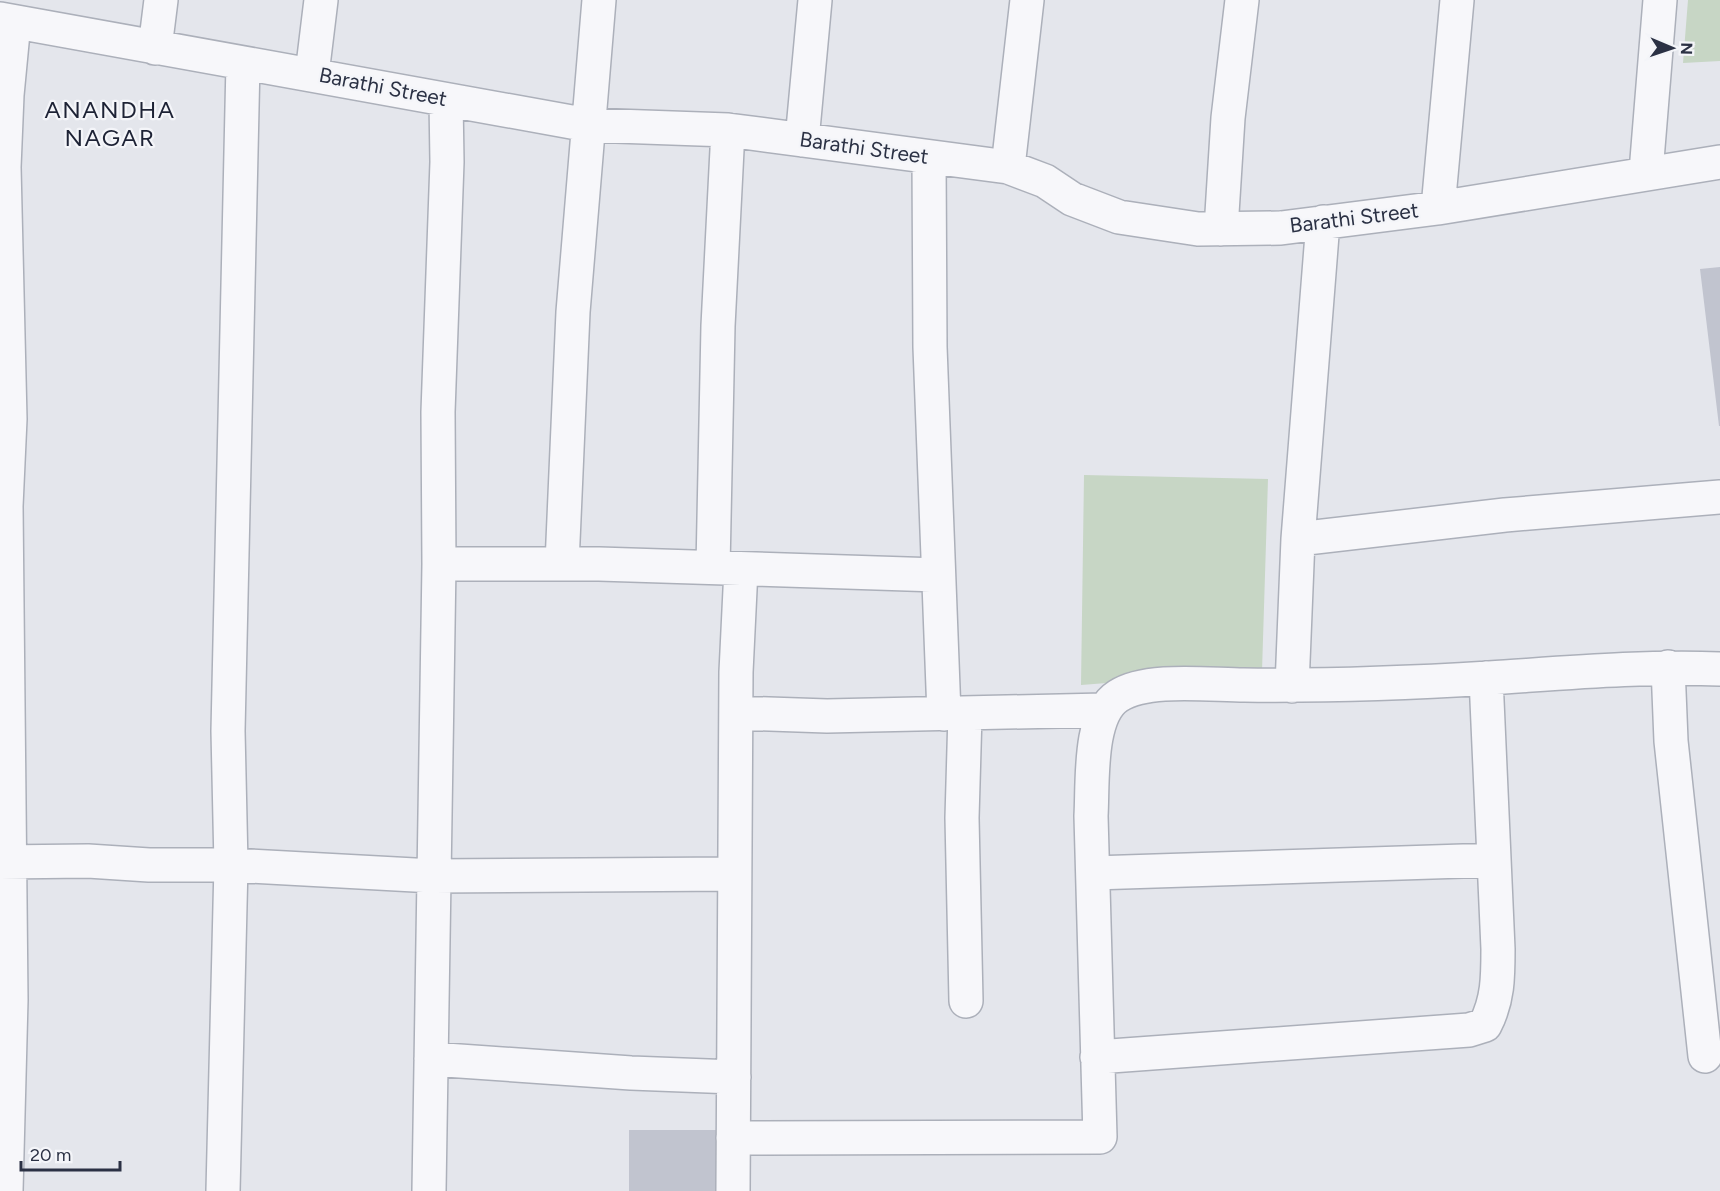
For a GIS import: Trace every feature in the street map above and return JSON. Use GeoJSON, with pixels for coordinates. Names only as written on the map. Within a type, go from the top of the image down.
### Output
{"type":"FeatureCollection","features":[{"type":"Feature","properties":{"kind":"street"},"geometry":{"type":"LineString","coordinates":[[155,48],[161,0]]}},
{"type":"Feature","properties":{"kind":"street"},"geometry":{"type":"LineString","coordinates":[[312,74],[321,0]]}},
{"type":"Feature","properties":{"kind":"street"},"geometry":{"type":"LineString","coordinates":[[562,564],[573,312],[599,0]]}},
{"type":"Feature","properties":{"kind":"street"},"geometry":{"type":"LineString","coordinates":[[802,140],[815,0]]}},
{"type":"Feature","properties":{"kind":"street"},"geometry":{"type":"LineString","coordinates":[[1008,167],[1027,0]]}},
{"type":"Feature","properties":{"kind":"street"},"geometry":{"type":"LineString","coordinates":[[1221,229],[1228,118],[1242,0]]}},
{"type":"Feature","properties":{"kind":"street"},"geometry":{"type":"LineString","coordinates":[[1438,208],[1457,0]]}},
{"type":"Feature","properties":{"kind":"street"},"geometry":{"type":"LineString","coordinates":[[1646,172],[1660,0]]}},
{"type":"Feature","properties":{"kind":"street"},"geometry":{"type":"LineString","coordinates":[[6,1191],[11,1000],[5,862],[6,506],[10,419],[4,167],[7,21]]}},
{"type":"Feature","properties":{"kind":"street","name":"Barathi Street"},"geometry":{"type":"LineString","coordinates":[[7,21],[588,125],[728,130],[1008,167],[1045,180],[1072,199],[1119,216],[1198,229],[1281,228],[1438,208],[1646,172],[1720,162]]}},
{"type":"Feature","properties":{"kind":"street"},"geometry":{"type":"LineString","coordinates":[[223,1191],[231,865],[228,731],[243,63]]}},
{"type":"Feature","properties":{"kind":"street"},"geometry":{"type":"LineString","coordinates":[[429,1191],[439,564],[438,412],[447,162],[446,100]]}},
{"type":"Feature","properties":{"kind":"street"},"geometry":{"type":"LineString","coordinates":[[728,130],[718,327],[727,568],[737,712],[733,1191]]}},
{"type":"Feature","properties":{"kind":"street"},"geometry":{"type":"LineString","coordinates":[[929,158],[927,256],[938,575],[955,714],[962,818],[966,1001]]}},
{"type":"Feature","properties":{"kind":"street"},"geometry":{"type":"LineString","coordinates":[[1292,686],[1298,539],[1323,222]]}},
{"type":"Feature","properties":{"kind":"street"},"geometry":{"type":"LineString","coordinates":[[1298,539],[1505,515],[1720,497]]}},
{"type":"Feature","properties":{"kind":"street"},"geometry":{"type":"LineString","coordinates":[[439,564],[562,564],[938,575]]}},
{"type":"Feature","properties":{"kind":"street"},"geometry":{"type":"LineString","coordinates":[[733,1138],[1100,1137],[1093,873],[1093,768],[1097,732],[1104,710],[1118,696],[1138,688],[1166,685],[1292,686],[1486,678],[1668,667],[1720,669]]}},
{"type":"Feature","properties":{"kind":"street"},"geometry":{"type":"LineString","coordinates":[[1668,667],[1671,741],[1705,1056]]}},
{"type":"Feature","properties":{"kind":"street"},"geometry":{"type":"LineString","coordinates":[[1097,1057],[1469,1030],[1485,1025],[1494,1008],[1498,984],[1486,678]]}},
{"type":"Feature","properties":{"kind":"street"},"geometry":{"type":"LineString","coordinates":[[737,712],[827,716],[1104,710]]}},
{"type":"Feature","properties":{"kind":"street"},"geometry":{"type":"LineString","coordinates":[[1093,873],[1494,860]]}},
{"type":"Feature","properties":{"kind":"street"},"geometry":{"type":"LineString","coordinates":[[5,862],[231,865],[433,876],[734,874]]}},
{"type":"Feature","properties":{"kind":"street"},"geometry":{"type":"LineString","coordinates":[[431,1059],[631,1073],[734,1077]]}},
{"type":"Feature","properties":{"kind":"green space"},"geometry":{"type":"Polygon","coordinates":[[[1688,0],[1720,0],[1720,61],[1683,63],[1688,0]]]}},
{"type":"Feature","properties":{"kind":"green space"},"geometry":{"type":"Polygon","coordinates":[[[1084,475],[1268,479],[1262,671],[1081,685],[1084,475]]]}},
{"type":"Feature","properties":{"kind":"building"},"geometry":{"type":"Polygon","coordinates":[[[1720,267],[1720,426],[1719,426],[1700,269],[1720,267]]]}},
{"type":"Feature","properties":{"kind":"building"},"geometry":{"type":"Polygon","coordinates":[[[629,1130],[716,1130],[716,1191],[629,1191],[629,1130]]]}},
{"type":"Feature","properties":{"kind":"district","name":"ANANDHA NAGAR"},"geometry":{"type":"Point","coordinates":[110,124]}}]}
